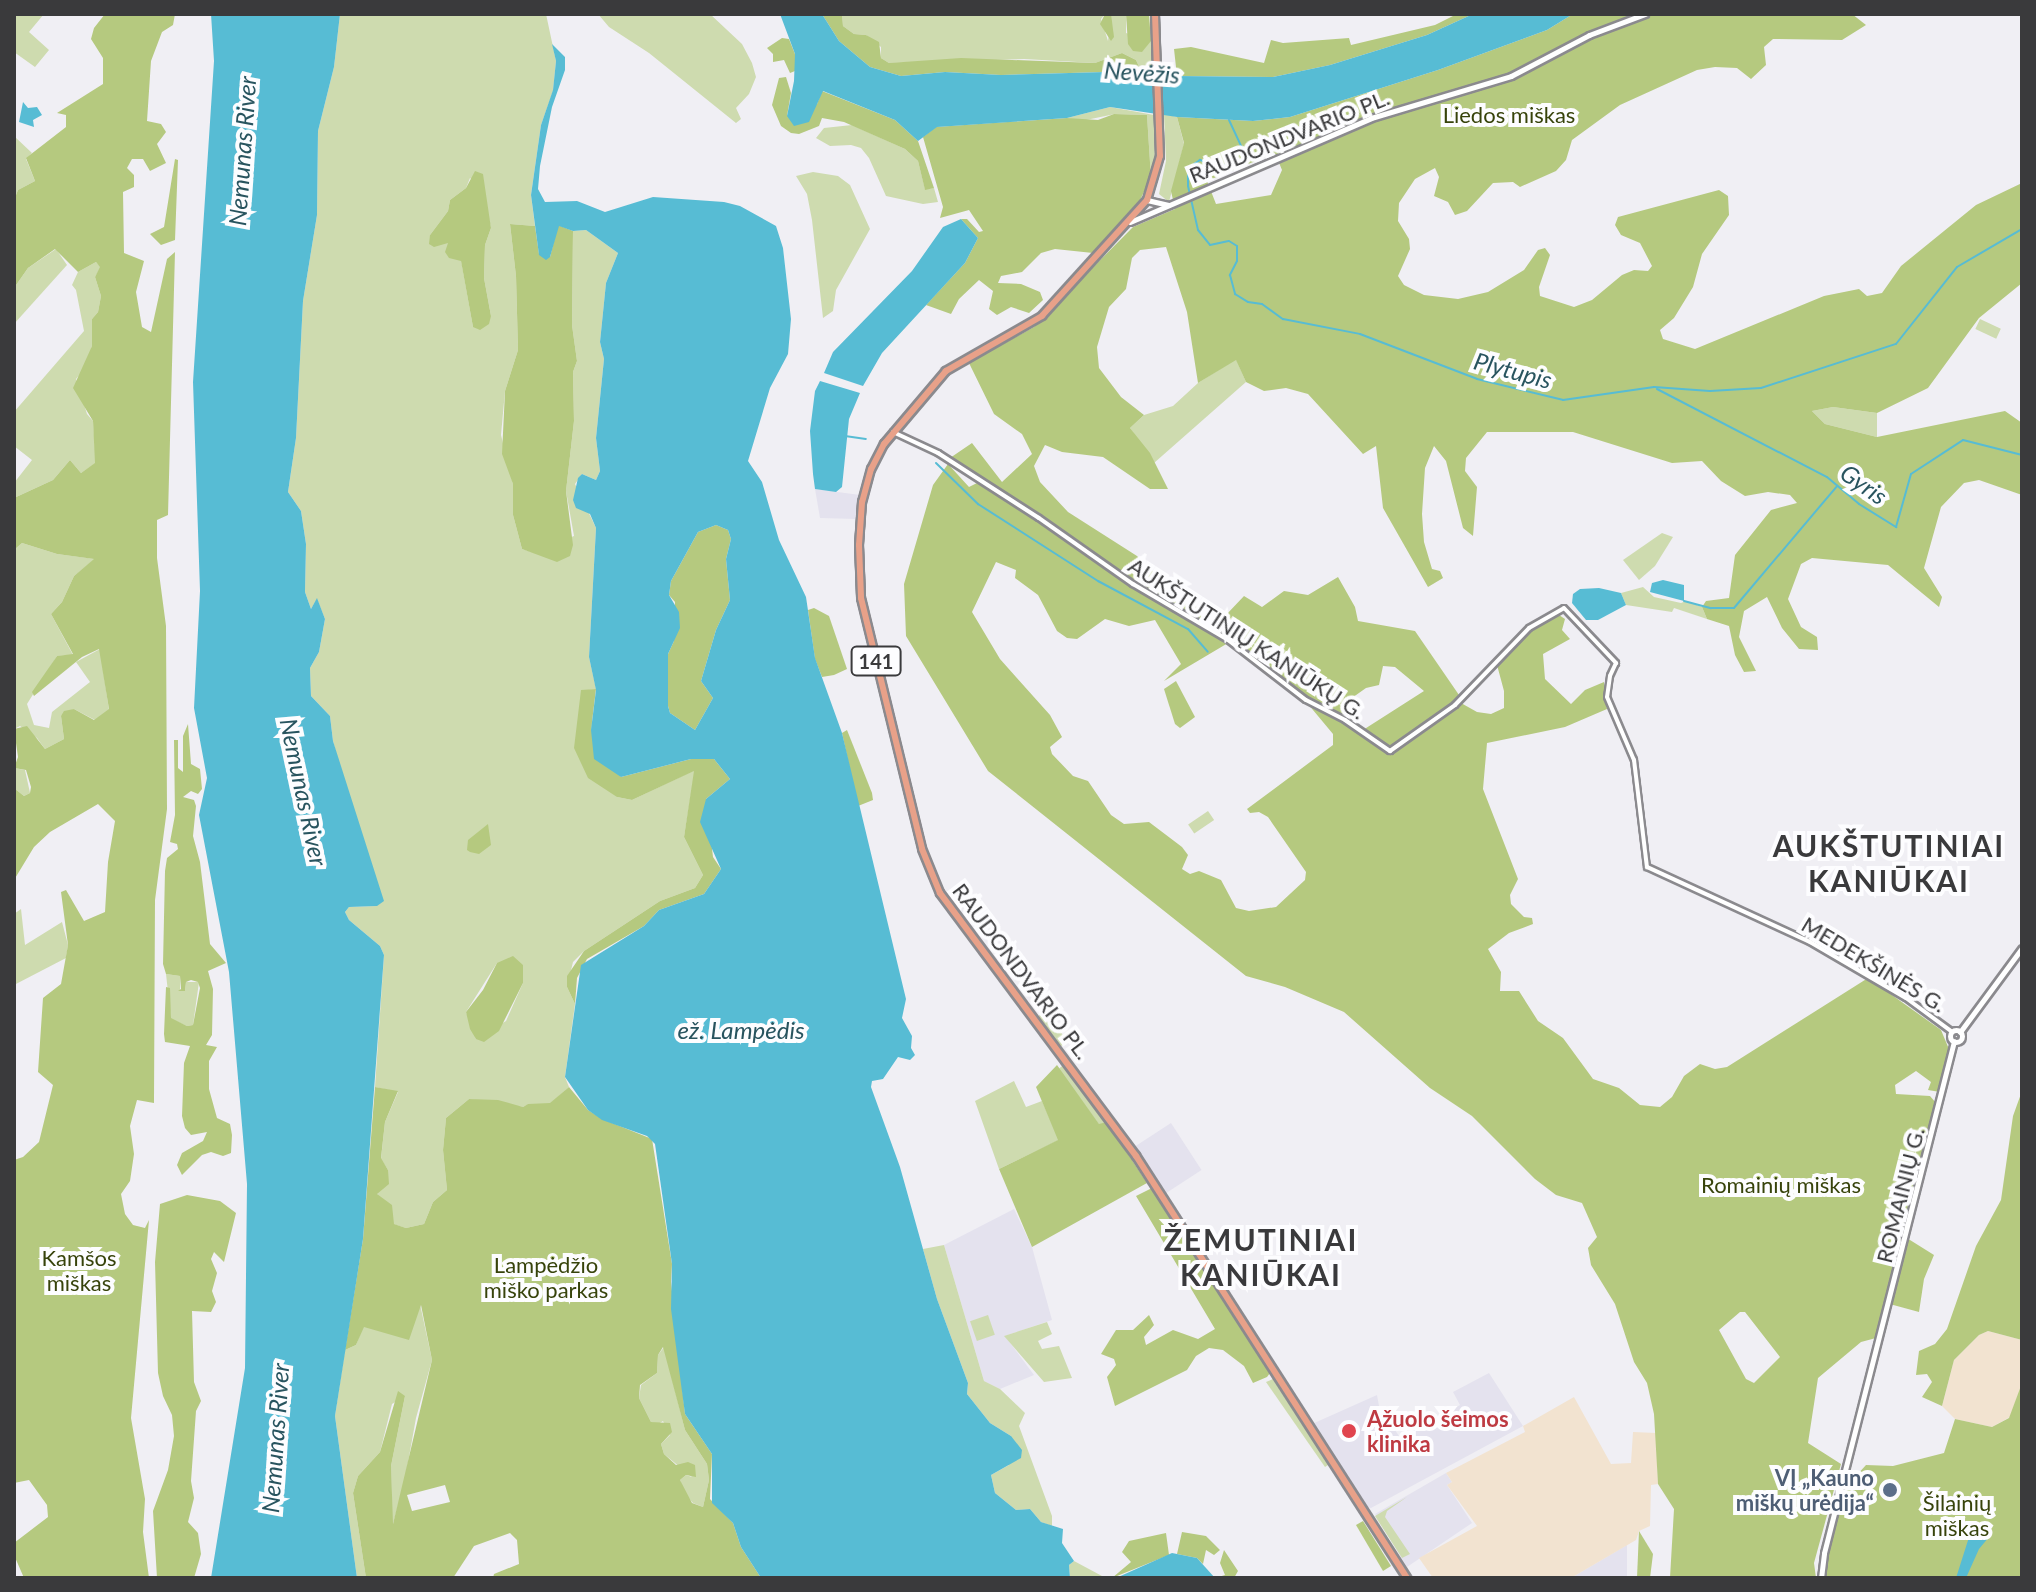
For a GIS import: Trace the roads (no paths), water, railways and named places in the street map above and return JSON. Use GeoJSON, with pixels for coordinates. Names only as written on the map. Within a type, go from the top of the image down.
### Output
{"type":"FeatureCollection","features":[{"type":"Feature","properties":{"kind":"main road","name":"141"},"geometry":{"type":"LineString","coordinates":[[1147,200],[1159,164],[1155,14]]}},
{"type":"Feature","properties":{"kind":"main road","name":"RAUDONDVARIO PL."},"geometry":{"type":"LineString","coordinates":[[1129,222],[1371,118],[1511,76],[1589,35],[1645,14]]}},
{"type":"Feature","properties":{"kind":"main road"},"geometry":{"type":"LineString","coordinates":[[1152,188],[1157,200]]}},
{"type":"Feature","properties":{"kind":"main road","name":"RAUDONDVARIO PL."},"geometry":{"type":"LineString","coordinates":[[1147,200],[1042,316],[955,364],[934,381],[893,432],[875,461],[864,494],[859,584],[930,875],[960,921],[1136,1156],[1407,1578]]}},
{"type":"Feature","properties":{"kind":"main road"},"geometry":{"type":"LineString","coordinates":[[1147,200],[1168,205]]}},
{"type":"Feature","properties":{"kind":"main road"},"geometry":{"type":"LineString","coordinates":[[1147,200],[1159,210]]}},
{"type":"Feature","properties":{"kind":"main road"},"geometry":{"type":"LineString","coordinates":[[1960,1032],[1951,1031],[1950,1037],[1954,1041],[1961,1038],[1960,1032],[2022,948]]}},
{"type":"Feature","properties":{"kind":"main road","name":"ROMAINIŲ G."},"geometry":{"type":"LineString","coordinates":[[1821,1578],[1824,1553],[1954,1041]]}},
{"type":"Feature","properties":{"kind":"street","name":"AUKŠTUTINIŲ KANIŪKŲ G."},"geometry":{"type":"LineString","coordinates":[[893,432],[938,453],[1133,584],[1228,640],[1306,700],[1345,720],[1390,751],[1455,705],[1529,628],[1564,608],[1616,663],[1610,676],[1607,697],[1634,760],[1647,867]]}},
{"type":"Feature","properties":{"kind":"street","name":"MEDEKŠINĖS G."},"geometry":{"type":"LineString","coordinates":[[1647,867],[1810,942],[1906,998],[1951,1031]]}},
{"type":"Feature","properties":{"kind":"water","name":"Nemunas River"},"geometry":{"type":"Polygon","coordinates":[[[211,14],[340,14],[334,67],[318,131],[317,215],[303,301],[296,438],[288,492],[301,511],[306,544],[305,592],[311,609],[317,598],[325,619],[319,652],[310,668],[311,696],[330,716],[333,741],[384,901],[377,906],[349,907],[345,912],[349,920],[380,946],[384,955],[363,1239],[335,1416],[357,1578],[211,1578],[245,1368],[247,1184],[229,972],[199,815],[207,778],[194,708],[200,591],[193,382],[214,61],[211,14]]]}},
{"type":"Feature","properties":{"kind":"water","name":"Nevėžis"},"geometry":{"type":"Polygon","coordinates":[[[780,14],[822,14],[839,41],[870,67],[901,76],[945,72],[1001,75],[1141,71],[1177,76],[1273,77],[1330,65],[1427,35],[1473,14],[1573,14],[1547,30],[1438,70],[1290,117],[1253,121],[1177,117],[1110,107],[1067,118],[937,127],[918,141],[895,120],[823,91],[809,122],[794,126],[787,116],[794,81],[795,54],[780,14]]]}},
{"type":"Feature","properties":{"kind":"water","name":"ež. Lampėdis"},"geometry":{"type":"Polygon","coordinates":[[[552,44],[565,57],[565,70],[552,107],[540,166],[538,189],[545,202],[577,201],[605,212],[653,197],[724,202],[740,206],[776,226],[783,248],[791,319],[788,354],[770,388],[748,461],[762,482],[779,540],[806,597],[815,658],[842,733],[906,999],[902,1018],[912,1036],[911,1048],[915,1055],[910,1060],[898,1057],[883,1079],[872,1081],[871,1087],[900,1167],[937,1299],[968,1383],[967,1394],[990,1423],[1011,1436],[1022,1450],[1021,1458],[991,1475],[995,1493],[1016,1510],[1030,1509],[1041,1522],[1063,1529],[1062,1543],[1074,1561],[1069,1565],[1070,1578],[761,1578],[741,1547],[733,1523],[712,1503],[712,1454],[685,1414],[671,1309],[672,1264],[655,1144],[647,1136],[602,1120],[588,1110],[565,1077],[581,965],[644,926],[659,910],[704,894],[721,869],[700,822],[706,799],[730,779],[714,759],[691,759],[621,777],[594,759],[591,730],[596,690],[589,657],[596,528],[590,514],[576,508],[573,500],[578,478],[582,474],[596,480],[600,471],[596,438],[604,359],[600,342],[606,283],[618,253],[586,230],[573,231],[559,226],[550,257],[546,260],[539,255],[531,195],[541,125],[553,90],[556,61],[552,44]],[[716,525],[698,532],[671,581],[669,595],[679,612],[680,628],[668,654],[668,706],[670,713],[695,730],[713,698],[701,681],[716,630],[730,600],[726,559],[731,539],[728,530],[716,525]]]}},
{"type":"Feature","properties":{"kind":"water"},"geometry":{"type":"Polygon","coordinates":[[[23,102],[28,108],[37,107],[42,115],[33,120],[34,127],[19,122],[23,102]]]}},
{"type":"Feature","properties":{"kind":"water"},"geometry":{"type":"Polygon","coordinates":[[[961,219],[978,238],[965,263],[882,353],[863,386],[824,373],[833,352],[912,271],[943,227],[961,219]]]}},
{"type":"Feature","properties":{"kind":"water"},"geometry":{"type":"Polygon","coordinates":[[[820,381],[860,393],[849,419],[842,487],[836,492],[815,489],[810,431],[815,391],[820,381]]]}},
{"type":"Feature","properties":{"kind":"water"},"geometry":{"type":"Polygon","coordinates":[[[1663,580],[1684,585],[1684,601],[1650,592],[1652,583],[1663,580]]]}},
{"type":"Feature","properties":{"kind":"water"},"geometry":{"type":"Polygon","coordinates":[[[1599,588],[1621,593],[1626,605],[1598,620],[1586,620],[1572,603],[1573,594],[1580,589],[1599,588]]]}},
{"type":"Feature","properties":{"kind":"water"},"geometry":{"type":"Polygon","coordinates":[[[1982,1529],[1989,1537],[1979,1549],[1966,1578],[1956,1578],[1970,1534],[1982,1529]]]}},
{"type":"Feature","properties":{"kind":"water"},"geometry":{"type":"Polygon","coordinates":[[[1172,1553],[1197,1558],[1215,1578],[1116,1578],[1172,1553]]]}},
{"type":"Feature","properties":{"kind":"waterway","name":"Plytupis"},"geometry":{"type":"LineString","coordinates":[[1229,120],[1242,148],[1232,162],[1219,168],[1200,160],[1194,164],[1188,172],[1188,186],[1198,230],[1210,245],[1229,241],[1237,246],[1237,261],[1230,275],[1235,294],[1248,302],[1262,304],[1283,319],[1360,334],[1477,379],[1563,400],[1654,387],[1710,391],[1761,388],[1896,344],[1957,267],[2022,229]]}},
{"type":"Feature","properties":{"kind":"waterway","name":"Gyris"},"geometry":{"type":"LineString","coordinates":[[1657,389],[1827,477],[1859,504],[1896,527],[1911,474],[1963,440],[2022,455]]}},
{"type":"Feature","properties":{"kind":"waterway"},"geometry":{"type":"LineString","coordinates":[[845,436],[866,439]]}},
{"type":"Feature","properties":{"kind":"waterway"},"geometry":{"type":"LineString","coordinates":[[936,463],[978,504],[1098,581],[1188,629],[1208,652]]}},
{"type":"Feature","properties":{"kind":"waterway"},"geometry":{"type":"LineString","coordinates":[[1684,601],[1711,608],[1734,608],[1837,486]]}},
{"type":"Feature","properties":{"kind":"place","name":"Ąžuolo šeimos klinika"},"geometry":{"type":"Point","coordinates":[1349,1431]}},
{"type":"Feature","properties":{"kind":"place","name":"VĮ „Kauno miškų urėdija“"},"geometry":{"type":"Point","coordinates":[1890,1490]}},
{"type":"Feature","properties":{"kind":"district","name":"AUKŠTUTINIAI KANIŪKAI"},"geometry":{"type":"Point","coordinates":[1889,862]}},
{"type":"Feature","properties":{"kind":"district","name":"ŽEMUTINIAI KANIŪKAI"},"geometry":{"type":"Point","coordinates":[1261,1256]}},
{"type":"Feature","properties":{"kind":"park label","name":"Liedos miškas"},"geometry":{"type":"Point","coordinates":[1509,115]}},
{"type":"Feature","properties":{"kind":"park label","name":"Romainių miškas"},"geometry":{"type":"Point","coordinates":[1781,1185]}},
{"type":"Feature","properties":{"kind":"park label","name":"Kamšos miškas"},"geometry":{"type":"Point","coordinates":[79,1270]}},
{"type":"Feature","properties":{"kind":"park label","name":"Lampėdžio miško parkas"},"geometry":{"type":"Point","coordinates":[546,1276]}},
{"type":"Feature","properties":{"kind":"park label","name":"Šilainių miškas"},"geometry":{"type":"Point","coordinates":[1957,1514]}}]}
